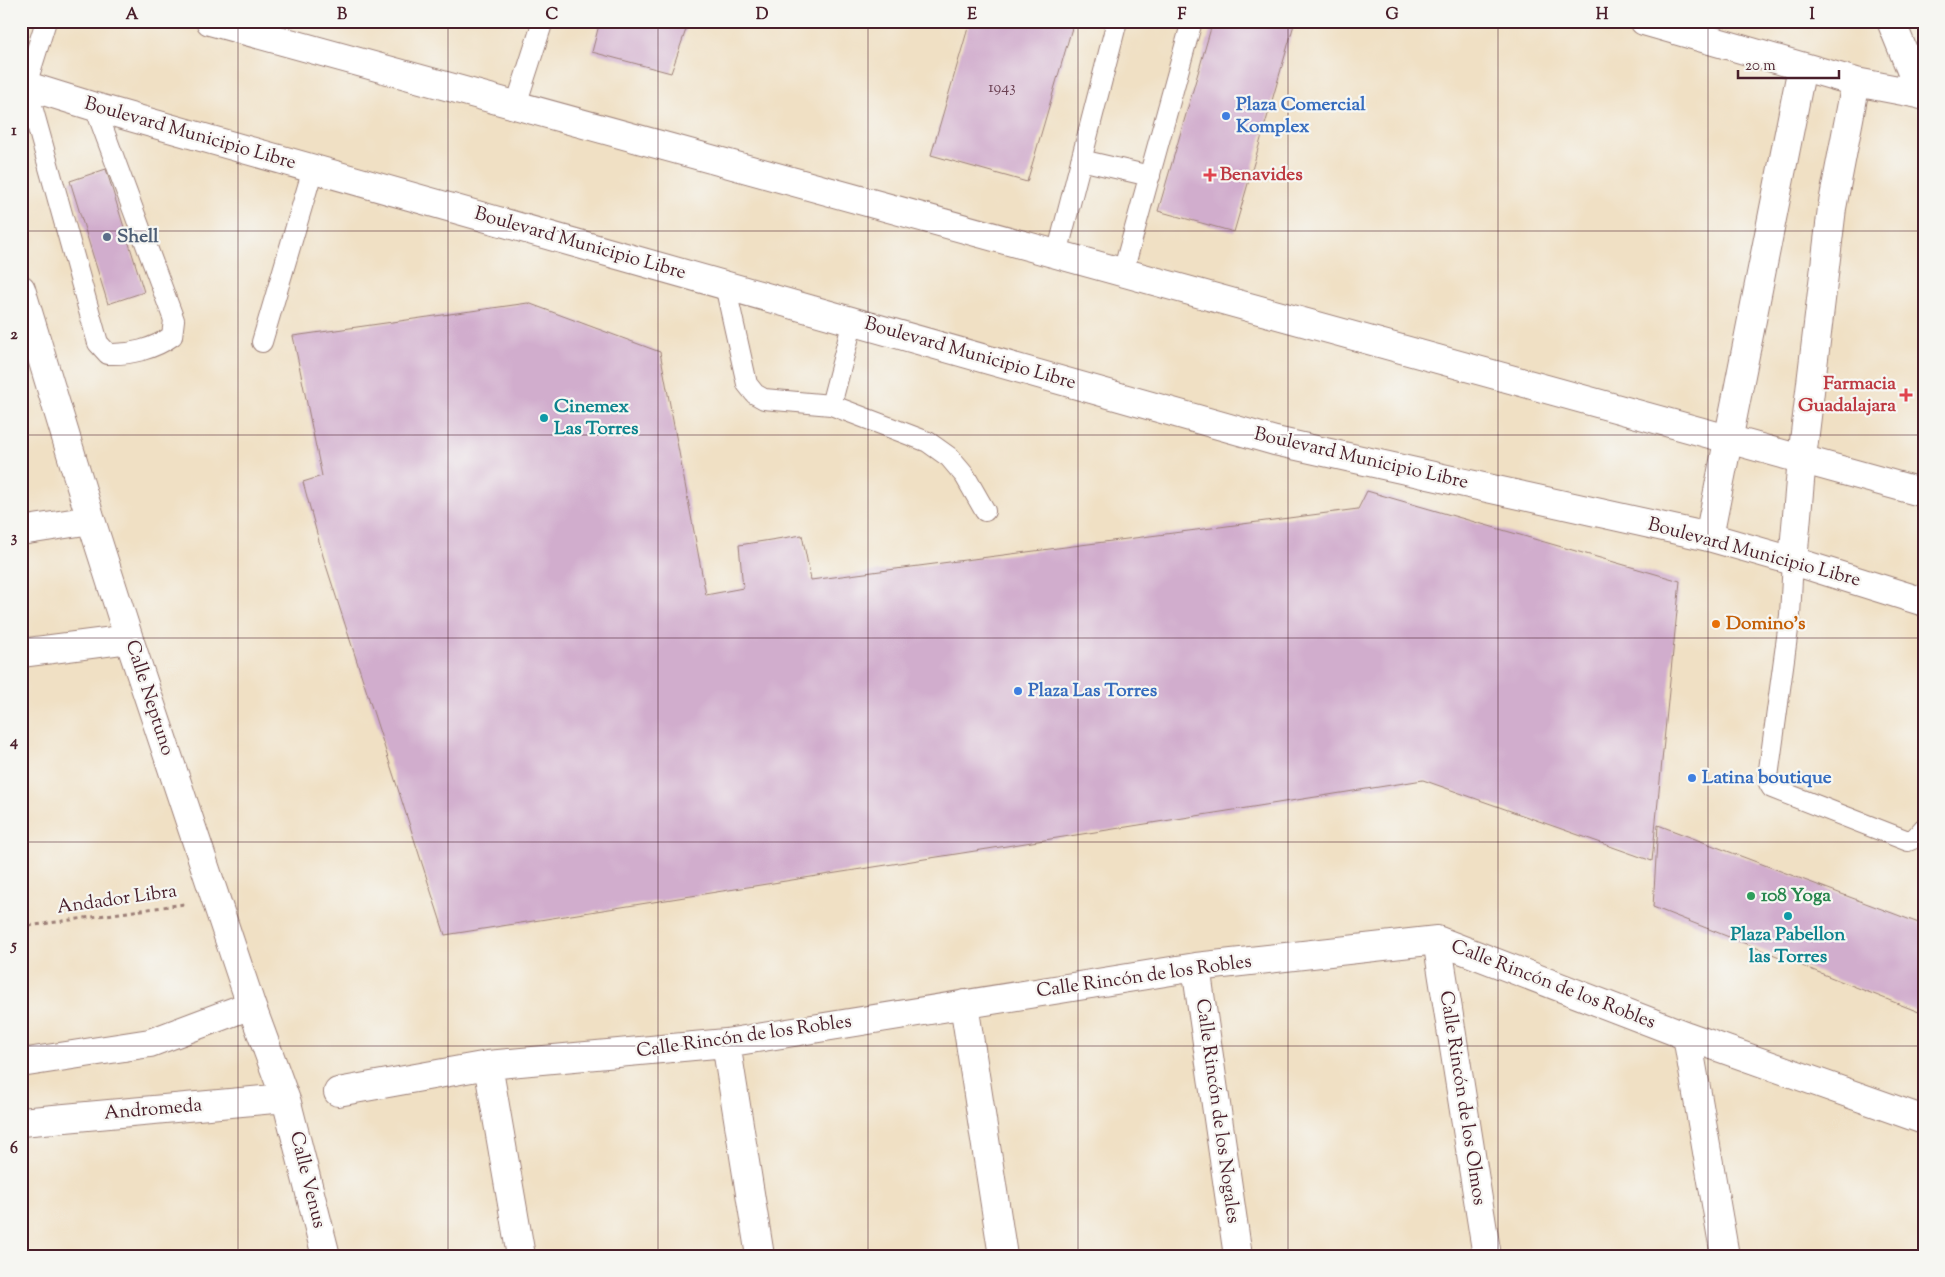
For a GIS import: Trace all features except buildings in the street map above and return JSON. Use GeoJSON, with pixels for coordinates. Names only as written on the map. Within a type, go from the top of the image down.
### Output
{"type":"FeatureCollection","features":[{"type":"Feature","properties":{"kind":"street"},"geometry":{"type":"LineString","coordinates":[[1644,21],[1714,31],[1802,67],[1856,82],[1923,94]]}},
{"type":"Feature","properties":{"kind":"street"},"geometry":{"type":"LineString","coordinates":[[1891,21],[1923,94]]}},
{"type":"Feature","properties":{"kind":"street"},"geometry":{"type":"LineString","coordinates":[[216,22],[1924,493]]}},
{"type":"Feature","properties":{"kind":"street"},"geometry":{"type":"LineString","coordinates":[[1709,537],[1802,67]]}},
{"type":"Feature","properties":{"kind":"street"},"geometry":{"type":"LineString","coordinates":[[1793,561],[1802,458],[1832,208],[1856,82]]}},
{"type":"Feature","properties":{"kind":"street","name":"Boulevard Municipio Libre"},"geometry":{"type":"LineString","coordinates":[[23,84],[95,107],[1275,441],[1709,537],[1924,602]]}},
{"type":"Feature","properties":{"kind":"street","name":"Calle Neptuno"},"geometry":{"type":"LineString","coordinates":[[21,289],[129,639],[251,1005],[286,1100]]}},
{"type":"Feature","properties":{"kind":"street"},"geometry":{"type":"LineString","coordinates":[[21,531],[91,520]]}},
{"type":"Feature","properties":{"kind":"street"},"geometry":{"type":"LineString","coordinates":[[21,653],[129,639]]}},
{"type":"Feature","properties":{"kind":"street","name":"Calle Rincón de los Robles"},"geometry":{"type":"LineString","coordinates":[[338,1092],[488,1066],[726,1042],[1196,967],[1437,940],[1687,1036],[1924,1120]]}},
{"type":"Feature","properties":{"kind":"street","name":"Calle Rincón de los Olmos"},"geometry":{"type":"LineString","coordinates":[[1437,940],[1487,1256]]}},
{"type":"Feature","properties":{"kind":"street","name":"Calle Rincón de los Nogales"},"geometry":{"type":"LineString","coordinates":[[1196,967],[1238,1256]]}},
{"type":"Feature","properties":{"kind":"street"},"geometry":{"type":"LineString","coordinates":[[964,1004],[1003,1256]]}},
{"type":"Feature","properties":{"kind":"street"},"geometry":{"type":"LineString","coordinates":[[21,1063],[150,1043],[251,1005]]}},
{"type":"Feature","properties":{"kind":"street"},"geometry":{"type":"LineString","coordinates":[[1687,1036],[1726,1256]]}},
{"type":"Feature","properties":{"kind":"street"},"geometry":{"type":"LineString","coordinates":[[726,1042],[760,1256]]}},
{"type":"Feature","properties":{"kind":"street"},"geometry":{"type":"LineString","coordinates":[[488,1066],[521,1256]]}},
{"type":"Feature","properties":{"kind":"street","name":"Andromeda"},"geometry":{"type":"LineString","coordinates":[[21,1122],[286,1100]]}},
{"type":"Feature","properties":{"kind":"street","name":"Calle Venus"},"geometry":{"type":"LineString","coordinates":[[286,1100],[326,1256]]}},
{"type":"Feature","properties":{"kind":"lane"},"geometry":{"type":"LineString","coordinates":[[46,21],[23,84],[98,343],[108,354],[124,355],[160,344],[172,336],[174,320],[95,107]]}},
{"type":"Feature","properties":{"kind":"lane"},"geometry":{"type":"LineString","coordinates":[[516,105],[542,21]]}},
{"type":"Feature","properties":{"kind":"lane"},"geometry":{"type":"LineString","coordinates":[[1057,254],[1117,21]]}},
{"type":"Feature","properties":{"kind":"lane"},"geometry":{"type":"LineString","coordinates":[[1123,272],[1192,21]]}},
{"type":"Feature","properties":{"kind":"lane"},"geometry":{"type":"LineString","coordinates":[[1081,160],[1150,176]]}},
{"type":"Feature","properties":{"kind":"lane"},"geometry":{"type":"LineString","coordinates":[[262,342],[313,169]]}},
{"type":"Feature","properties":{"kind":"lane"},"geometry":{"type":"LineString","coordinates":[[726,286],[747,384],[755,394],[764,399],[831,405],[928,442],[949,457],[965,476],[985,511]]}},
{"type":"Feature","properties":{"kind":"lane"},"geometry":{"type":"LineString","coordinates":[[831,405],[853,321]]}},
{"type":"Feature","properties":{"kind":"lane"},"geometry":{"type":"LineString","coordinates":[[1793,561],[1790,615],[1768,777],[1769,783],[1772,788],[1908,841],[1916,838],[1924,828]]}},
{"type":"Feature","properties":{"kind":"path","name":"Andador Libra"},"geometry":{"type":"LineString","coordinates":[[21,927],[216,900]]}},
{"type":"Feature","properties":{"kind":"place","name":"Plaza Comercial Komplex"},"geometry":{"type":"Point","coordinates":[1226,116]}},
{"type":"Feature","properties":{"kind":"place","name":"Benavides"},"geometry":{"type":"Point","coordinates":[1210,175]}},
{"type":"Feature","properties":{"kind":"place","name":"Shell"},"geometry":{"type":"Point","coordinates":[107,237]}},
{"type":"Feature","properties":{"kind":"place","name":"Farmacia Guadalajara"},"geometry":{"type":"Point","coordinates":[1906,395]}},
{"type":"Feature","properties":{"kind":"place","name":"Cinemex Las Torres"},"geometry":{"type":"Point","coordinates":[544,418]}},
{"type":"Feature","properties":{"kind":"place","name":"Domino's"},"geometry":{"type":"Point","coordinates":[1716,624]}},
{"type":"Feature","properties":{"kind":"place","name":"Plaza Las Torres"},"geometry":{"type":"Point","coordinates":[1018,691]}},
{"type":"Feature","properties":{"kind":"place","name":"Latina boutique"},"geometry":{"type":"Point","coordinates":[1692,778]}},
{"type":"Feature","properties":{"kind":"place","name":"108 Yoga"},"geometry":{"type":"Point","coordinates":[1751,896]}},
{"type":"Feature","properties":{"kind":"place","name":"Plaza Pabellon las Torres"},"geometry":{"type":"Point","coordinates":[1788,916]}}]}
